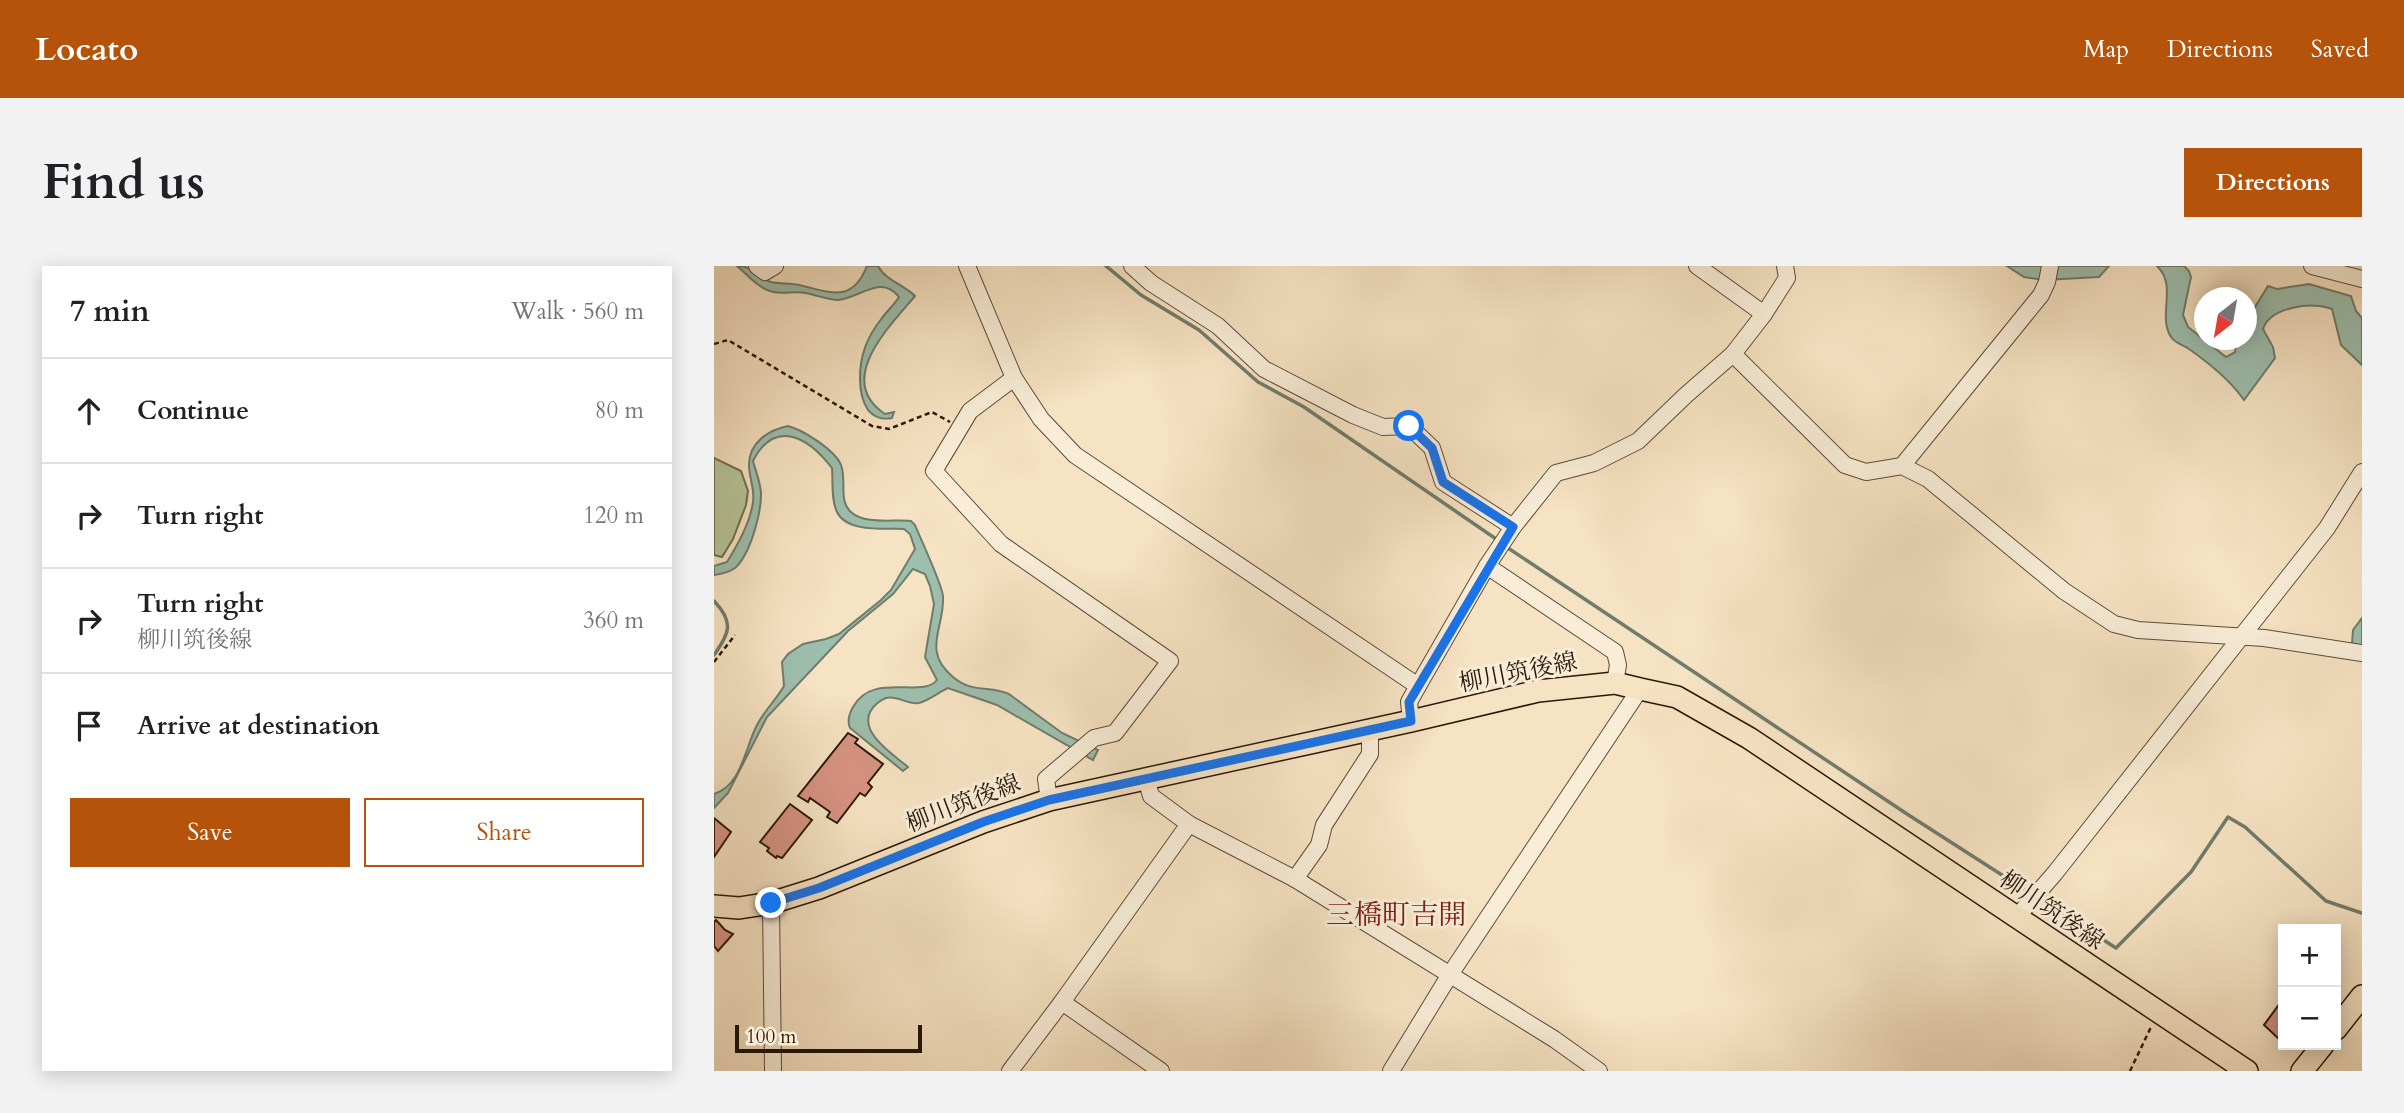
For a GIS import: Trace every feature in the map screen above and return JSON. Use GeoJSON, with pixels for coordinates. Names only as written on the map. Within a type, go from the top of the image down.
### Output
{"type":"FeatureCollection","features":[{"type":"Feature","properties":{"kind":"main road","name":"柳川筑後線"},"geometry":{"type":"LineString","coordinates":[[714,906],[740,908],[771,903],[819,888],[983,822],[1079,792],[1538,691],[1615,683],[1677,697],[1749,738],[2247,1071]]}},
{"type":"Feature","properties":{"kind":"main road"},"geometry":{"type":"LineString","coordinates":[[2341,1023],[2362,996]]}},
{"type":"Feature","properties":{"kind":"main road"},"geometry":{"type":"LineString","coordinates":[[2302,1071],[2319,1050]]}},
{"type":"Feature","properties":{"kind":"street"},"geometry":{"type":"LineString","coordinates":[[757,266],[765,272],[775,266]]}},
{"type":"Feature","properties":{"kind":"street"},"geometry":{"type":"LineString","coordinates":[[967,266],[1014,378],[1041,419],[1074,455],[1418,685]]}},
{"type":"Feature","properties":{"kind":"street"},"geometry":{"type":"LineString","coordinates":[[1132,266],[1151,283],[1218,326],[1264,369],[1382,427],[1409,426],[1432,448],[1443,482],[1513,527]]}},
{"type":"Feature","properties":{"kind":"street"},"geometry":{"type":"LineString","coordinates":[[1697,266],[1764,314]]}},
{"type":"Feature","properties":{"kind":"street"},"geometry":{"type":"LineString","coordinates":[[1411,721],[1409,702],[1418,685],[1513,527],[1556,473],[1594,463],[1639,441],[1733,354],[1764,314],[1787,278],[1785,266]]}},
{"type":"Feature","properties":{"kind":"street"},"geometry":{"type":"LineString","coordinates":[[2312,266],[2362,279]]}},
{"type":"Feature","properties":{"kind":"street"},"geometry":{"type":"LineString","coordinates":[[1902,466],[2041,295],[2049,274]]}},
{"type":"Feature","properties":{"kind":"street"},"geometry":{"type":"LineString","coordinates":[[1733,354],[1845,465],[1866,472],[1902,466],[1937,486],[2064,591],[2114,624],[2138,630],[2240,636],[2362,653]]}},
{"type":"Feature","properties":{"kind":"street"},"geometry":{"type":"LineString","coordinates":[[1014,378],[970,411],[934,471],[1001,544],[1170,661],[1115,733],[1094,738],[1046,779],[1049,800]]}},
{"type":"Feature","properties":{"kind":"street"},"geometry":{"type":"LineString","coordinates":[[2016,918],[2327,528],[2362,472]]}},
{"type":"Feature","properties":{"kind":"street"},"geometry":{"type":"LineString","coordinates":[[1488,566],[1615,652],[1618,665],[1615,683]]}},
{"type":"Feature","properties":{"kind":"street"},"geometry":{"type":"LineString","coordinates":[[1391,1071],[1449,976],[1640,689]]}},
{"type":"Feature","properties":{"kind":"street"},"geometry":{"type":"LineString","coordinates":[[1296,879],[1319,845],[1324,825],[1370,754],[1370,730]]}},
{"type":"Feature","properties":{"kind":"street"},"geometry":{"type":"LineString","coordinates":[[1146,778],[1151,796],[1189,824],[1296,879],[1554,1039],[1599,1071]]}},
{"type":"Feature","properties":{"kind":"street"},"geometry":{"type":"LineString","coordinates":[[1010,1071],[1189,824]]}},
{"type":"Feature","properties":{"kind":"street"},"geometry":{"type":"LineString","coordinates":[[771,903],[773,1071]]}},
{"type":"Feature","properties":{"kind":"street"},"geometry":{"type":"LineString","coordinates":[[1062,1002],[1161,1071]]}},
{"type":"Feature","properties":{"kind":"path"},"geometry":{"type":"LineString","coordinates":[[714,344],[727,340],[872,426],[889,429],[932,412],[958,427]]}},
{"type":"Feature","properties":{"kind":"path"},"geometry":{"type":"LineString","coordinates":[[714,662],[735,635]]}},
{"type":"Feature","properties":{"kind":"path"},"geometry":{"type":"LineString","coordinates":[[2130,1071],[2158,1013]]}},
{"type":"Feature","properties":{"kind":"shaded area"},"geometry":{"type":"Polygon","coordinates":[[[737,266],[748,268],[771,282],[839,292],[854,286],[867,266],[878,266],[885,275],[911,292],[915,296],[881,338],[865,370],[865,385],[871,400],[885,414],[894,412],[892,418],[879,418],[868,410],[861,391],[860,370],[865,346],[872,332],[899,297],[892,290],[878,287],[838,300],[802,292],[773,292],[758,285],[737,266]]]}},
{"type":"Feature","properties":{"kind":"shaded area"},"geometry":{"type":"Polygon","coordinates":[[[2007,266],[2109,266],[2099,277],[2044,280],[2024,277],[2007,266]]]}},
{"type":"Feature","properties":{"kind":"shaded area"},"geometry":{"type":"Polygon","coordinates":[[[2157,266],[2184,266],[2189,271],[2191,277],[2183,315],[2188,327],[2194,332],[2194,350],[2217,350],[2226,357],[2235,350],[2257,350],[2257,304],[2268,286],[2277,289],[2309,284],[2351,296],[2356,311],[2362,318],[2362,365],[2341,345],[2332,309],[2314,306],[2293,308],[2274,315],[2267,321],[2263,329],[2273,347],[2275,358],[2244,400],[2219,372],[2171,337],[2167,328],[2167,291],[2163,274],[2157,266]]]}},
{"type":"Feature","properties":{"kind":"shaded area"},"geometry":{"type":"Polygon","coordinates":[[[788,426],[818,441],[838,459],[843,471],[845,502],[851,512],[864,519],[911,521],[915,525],[942,590],[943,608],[936,648],[943,667],[968,686],[1009,694],[1062,733],[1098,750],[1093,760],[997,705],[948,688],[919,703],[886,698],[870,712],[868,720],[874,736],[908,767],[903,771],[850,728],[849,718],[853,707],[862,696],[872,690],[920,687],[937,680],[925,657],[934,604],[925,574],[913,569],[893,594],[848,631],[767,717],[728,793],[714,808],[714,794],[723,790],[736,775],[759,722],[784,686],[782,662],[788,654],[803,644],[839,634],[881,600],[891,590],[915,549],[910,534],[904,529],[867,528],[842,519],[834,502],[832,468],[813,448],[802,441],[781,436],[762,448],[753,461],[761,494],[757,523],[745,554],[735,568],[714,575],[714,566],[727,562],[749,518],[753,497],[749,465],[752,450],[767,434],[788,426]]]}},
{"type":"Feature","properties":{"kind":"shaded area"},"geometry":{"type":"Polygon","coordinates":[[[714,458],[741,471],[748,491],[746,505],[733,539],[722,557],[714,555],[714,458]]]}},
{"type":"Feature","properties":{"kind":"shaded area"},"geometry":{"type":"Polygon","coordinates":[[[2362,618],[2362,646],[2352,644],[2353,630],[2362,618]]]}},
{"type":"Feature","properties":{"kind":"building"},"geometry":{"type":"Polygon","coordinates":[[[848,733],[858,739],[855,743],[883,764],[868,783],[872,787],[865,796],[860,793],[837,823],[827,817],[830,812],[810,798],[808,802],[798,796],[848,733]]]}},
{"type":"Feature","properties":{"kind":"building"},"geometry":{"type":"Polygon","coordinates":[[[790,804],[812,820],[782,858],[776,858],[767,851],[769,848],[760,842],[790,804]]]}},
{"type":"Feature","properties":{"kind":"building"},"geometry":{"type":"Polygon","coordinates":[[[714,818],[731,832],[714,857],[714,818]]]}},
{"type":"Feature","properties":{"kind":"building"},"geometry":{"type":"Polygon","coordinates":[[[716,920],[733,934],[718,951],[714,946],[716,920]]]}},
{"type":"Feature","properties":{"kind":"building"},"geometry":{"type":"Polygon","coordinates":[[[2278,1006],[2278,1038],[2264,1025],[2278,1006]]]}},
{"type":"Feature","properties":{"kind":"waterway"},"geometry":{"type":"LineString","coordinates":[[1106,266],[1141,295],[1199,330],[1258,382],[1304,407],[1499,541]]}},
{"type":"Feature","properties":{"kind":"waterway"},"geometry":{"type":"LineString","coordinates":[[1505,546],[2030,893]]}},
{"type":"Feature","properties":{"kind":"waterway"},"geometry":{"type":"LineString","coordinates":[[714,601],[727,622],[724,640],[714,655]]}},
{"type":"Feature","properties":{"kind":"waterway"},"geometry":{"type":"LineString","coordinates":[[2040,899],[2116,948],[2191,872],[2228,817],[2245,827],[2326,901],[2362,913]]}},
{"type":"Feature","properties":{"kind":"district","name":"三橋町吉開"},"geometry":{"type":"Point","coordinates":[1396,914]}},
{"type":"Feature","properties":{"kind":"route"},"geometry":{"type":"LineString","coordinates":[[771,903],[819,888],[983,822],[1049,800],[1411,721],[1409,702],[1513,527],[1443,482],[1432,448],[1409,426]]}}]}
